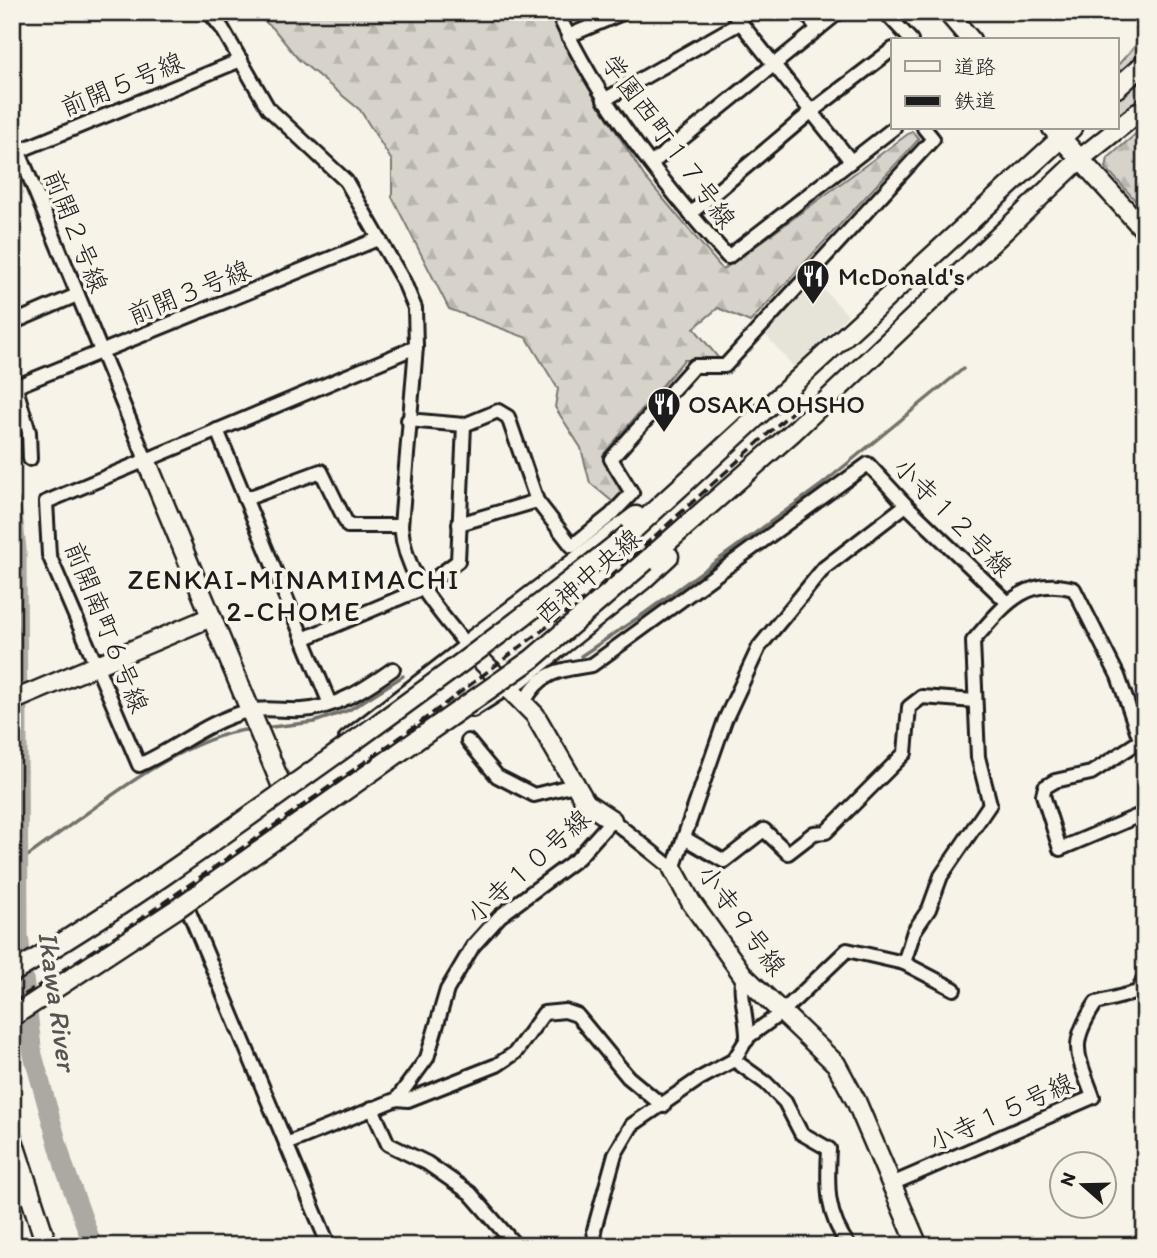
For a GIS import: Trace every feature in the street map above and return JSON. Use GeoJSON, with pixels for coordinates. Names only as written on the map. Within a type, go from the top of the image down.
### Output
{"type":"FeatureCollection","features":[{"type":"Feature","properties":{"kind":"main road"},"geometry":{"type":"LineString","coordinates":[[12,1139],[47,1246]]}},
{"type":"Feature","properties":{"kind":"street"},"geometry":{"type":"LineString","coordinates":[[209,12],[241,60],[268,108],[346,181],[404,282],[415,308],[416,346],[401,526],[403,550],[421,589],[466,645]]}},
{"type":"Feature","properties":{"kind":"street","name":"学園西町１７号線"},"geometry":{"type":"LineString","coordinates":[[556,12],[604,100],[690,214],[728,257],[891,130]]}},
{"type":"Feature","properties":{"kind":"street"},"geometry":{"type":"LineString","coordinates":[[568,36],[625,12]]}},
{"type":"Feature","properties":{"kind":"street"},"geometry":{"type":"LineString","coordinates":[[805,12],[818,29]]}},
{"type":"Feature","properties":{"kind":"street"},"geometry":{"type":"LineString","coordinates":[[651,164],[839,12]]}},
{"type":"Feature","properties":{"kind":"street"},"geometry":{"type":"LineString","coordinates":[[885,12],[906,38]]}},
{"type":"Feature","properties":{"kind":"street"},"geometry":{"type":"LineString","coordinates":[[947,12],[969,38]]}},
{"type":"Feature","properties":{"kind":"street"},"geometry":{"type":"LineString","coordinates":[[604,100],[735,18],[851,161]]}},
{"type":"Feature","properties":{"kind":"street"},"geometry":{"type":"LineString","coordinates":[[690,214],[812,111],[891,51]]}},
{"type":"Feature","properties":{"kind":"street","name":"前開５号線"},"geometry":{"type":"LineString","coordinates":[[19,151],[241,60]]}},
{"type":"Feature","properties":{"kind":"street"},"geometry":{"type":"LineString","coordinates":[[1118,87],[1145,64]]}},
{"type":"Feature","properties":{"kind":"street","name":"西神中央線"},"geometry":{"type":"LineString","coordinates":[[1118,129],[1145,107]]}},
{"type":"Feature","properties":{"kind":"street"},"geometry":{"type":"LineString","coordinates":[[408,420],[464,425],[498,411],[508,417],[537,501],[572,546],[611,515],[632,493],[611,459],[694,366],[724,366],[933,139],[926,130]]}},
{"type":"Feature","properties":{"kind":"street","name":"西神中央線"},"geometry":{"type":"LineString","coordinates":[[12,1017],[178,908],[532,659],[793,432],[1080,159],[1116,130]]}},
{"type":"Feature","properties":{"kind":"street"},"geometry":{"type":"LineString","coordinates":[[1061,131],[1080,159],[1145,231]]}},
{"type":"Feature","properties":{"kind":"street","name":"西神中央線"},"geometry":{"type":"LineString","coordinates":[[12,973],[171,872],[280,795],[523,619],[629,534],[732,441],[1061,131]]}},
{"type":"Feature","properties":{"kind":"street","name":"前開２号線"},"geometry":{"type":"LineString","coordinates":[[12,135],[146,460]]}},
{"type":"Feature","properties":{"kind":"street","name":"前開３号線"},"geometry":{"type":"LineString","coordinates":[[14,383],[101,352],[377,239]]}},
{"type":"Feature","properties":{"kind":"street"},"geometry":{"type":"LineString","coordinates":[[12,323],[78,295]]}},
{"type":"Feature","properties":{"kind":"street","name":"前開南町６号線"},"geometry":{"type":"LineString","coordinates":[[393,670],[348,698],[330,704],[307,710],[253,713],[191,733],[139,765],[49,555],[46,502],[416,346]]}},
{"type":"Feature","properties":{"kind":"street"},"geometry":{"type":"LineString","coordinates":[[14,383],[29,432],[30,459]]}},
{"type":"Feature","properties":{"kind":"street"},"geometry":{"type":"LineString","coordinates":[[303,639],[421,589],[458,561],[464,425]]}},
{"type":"Feature","properties":{"kind":"street"},"geometry":{"type":"LineString","coordinates":[[217,430],[330,704]]}},
{"type":"Feature","properties":{"kind":"street"},"geometry":{"type":"LineString","coordinates":[[12,1023],[187,907],[398,759],[509,687],[643,580],[793,432]]}},
{"type":"Feature","properties":{"kind":"street"},"geometry":{"type":"LineString","coordinates":[[12,967],[76,929],[283,789],[732,441]]}},
{"type":"Feature","properties":{"kind":"street"},"geometry":{"type":"LineString","coordinates":[[146,460],[283,789]]}},
{"type":"Feature","properties":{"kind":"street","name":"小寺１２号線"},"geometry":{"type":"LineString","coordinates":[[524,702],[530,691],[552,671],[592,665],[868,464],[906,505],[1007,602]]}},
{"type":"Feature","properties":{"kind":"street"},"geometry":{"type":"LineString","coordinates":[[245,499],[321,471],[348,526],[401,526]]}},
{"type":"Feature","properties":{"kind":"street"},"geometry":{"type":"LineString","coordinates":[[459,524],[537,501]]}},
{"type":"Feature","properties":{"kind":"street"},"geometry":{"type":"LineString","coordinates":[[673,869],[686,839],[725,720],[759,647],[824,568],[906,505]]}},
{"type":"Feature","properties":{"kind":"street"},"geometry":{"type":"LineString","coordinates":[[905,963],[914,931],[929,909],[941,876],[990,804],[978,757],[973,641],[1007,602],[1029,589],[1054,584],[1074,590],[1118,676],[1142,748],[1091,773],[1055,781],[1045,787],[1043,795],[1060,849],[1145,813]]}},
{"type":"Feature","properties":{"kind":"street"},"geometry":{"type":"LineString","coordinates":[[12,701],[211,617]]}},
{"type":"Feature","properties":{"kind":"street","name":"小寺９号線"},"geometry":{"type":"LineString","coordinates":[[466,645],[524,702],[561,757],[586,803],[612,820],[673,869],[691,902],[743,975],[836,1064],[894,1183],[918,1246]]}},
{"type":"Feature","properties":{"kind":"street"},"geometry":{"type":"LineString","coordinates":[[686,839],[723,861],[764,830],[788,853],[814,833],[826,832],[905,753],[909,707],[922,697],[975,701]]}},
{"type":"Feature","properties":{"kind":"street"},"geometry":{"type":"LineString","coordinates":[[468,741],[497,776],[534,795],[574,785]]}},
{"type":"Feature","properties":{"kind":"street","name":"小寺１０号線"},"geometry":{"type":"LineString","coordinates":[[397,1099],[427,1058],[447,990],[473,946],[500,916],[578,858],[612,820]]}},
{"type":"Feature","properties":{"kind":"street"},"geometry":{"type":"LineString","coordinates":[[187,907],[329,1246]]}},
{"type":"Feature","properties":{"kind":"street"},"geometry":{"type":"LineString","coordinates":[[596,1246],[594,1230],[615,1154],[632,1125],[699,1079],[734,1060],[747,1040],[781,1013],[847,950],[905,963],[954,989]]}},
{"type":"Feature","properties":{"kind":"street"},"geometry":{"type":"LineString","coordinates":[[743,975],[740,984],[748,1018],[747,1040]]}},
{"type":"Feature","properties":{"kind":"street","name":"小寺１５号線"},"geometry":{"type":"LineString","coordinates":[[894,1183],[1093,1097],[1077,1053],[1079,1028],[1096,1003],[1138,992],[1145,976]]}},
{"type":"Feature","properties":{"kind":"street"},"geometry":{"type":"LineString","coordinates":[[286,1144],[372,1108],[397,1099],[408,1100],[497,1065],[514,1053],[544,1013],[565,1011],[577,1015],[628,1077],[663,1106]]}},
{"type":"Feature","properties":{"kind":"street"},"geometry":{"type":"LineString","coordinates":[[734,1060],[766,1083],[785,1102],[801,1133],[829,1149],[827,1197],[834,1223],[849,1246]]}},
{"type":"Feature","properties":{"kind":"street"},"geometry":{"type":"LineString","coordinates":[[372,1108],[388,1144],[427,1163],[470,1193],[516,1246]]}},
{"type":"Feature","properties":{"kind":"shaded area"},"geometry":{"type":"Polygon","coordinates":[[[813,278],[848,315],[794,367],[765,334],[813,278]]]}},
{"type":"Feature","properties":{"kind":"green space"},"geometry":{"type":"Polygon","coordinates":[[[252,12],[549,12],[588,87],[644,176],[723,270],[912,131],[919,139],[750,322],[718,308],[694,328],[720,360],[684,360],[603,455],[621,492],[613,502],[590,483],[581,448],[555,407],[558,389],[527,338],[449,309],[392,197],[392,161],[360,110],[298,59],[273,28],[252,12]]]}},
{"type":"Feature","properties":{"kind":"green space"},"geometry":{"type":"Polygon","coordinates":[[[562,12],[613,12],[575,30],[567,26],[562,12]]]}},
{"type":"Feature","properties":{"kind":"green space"},"geometry":{"type":"Polygon","coordinates":[[[1145,35],[1145,50],[1118,76],[1118,65],[1145,35]]]}},
{"type":"Feature","properties":{"kind":"green space"},"geometry":{"type":"Polygon","coordinates":[[[1145,71],[1145,94],[1118,118],[1118,96],[1145,71]]]}},
{"type":"Feature","properties":{"kind":"green space"},"geometry":{"type":"Polygon","coordinates":[[[1145,126],[1145,211],[1106,168],[1108,158],[1145,126]]]}},
{"type":"Feature","properties":{"kind":"waterway"},"geometry":{"type":"LineString","coordinates":[[581,656],[820,486],[963,369]]}},
{"type":"Feature","properties":{"kind":"waterway","name":"Ikawa River"},"geometry":{"type":"LineString","coordinates":[[12,504],[17,549],[19,935],[33,1055],[64,1166],[93,1246]]}},
{"type":"Feature","properties":{"kind":"waterway"},"geometry":{"type":"LineString","coordinates":[[263,728],[314,722],[349,710],[403,676]]}},
{"type":"Feature","properties":{"kind":"waterway"},"geometry":{"type":"LineString","coordinates":[[19,862],[161,763],[223,735],[252,729]]}},
{"type":"Feature","properties":{"kind":"railway"},"geometry":{"type":"LineString","coordinates":[[12,1003],[126,929],[402,736],[592,593],[792,412]]}},
{"type":"Feature","properties":{"kind":"place","name":"McDonald's"},"geometry":{"type":"Point","coordinates":[813,306]}},
{"type":"Feature","properties":{"kind":"place","name":"OSAKA OHSHO"},"geometry":{"type":"Point","coordinates":[664,434]}},
{"type":"Feature","properties":{"kind":"district","name":"ZENKAI-MINAMIMACHI 2-CHOME"},"geometry":{"type":"Point","coordinates":[294,595]}}]}
